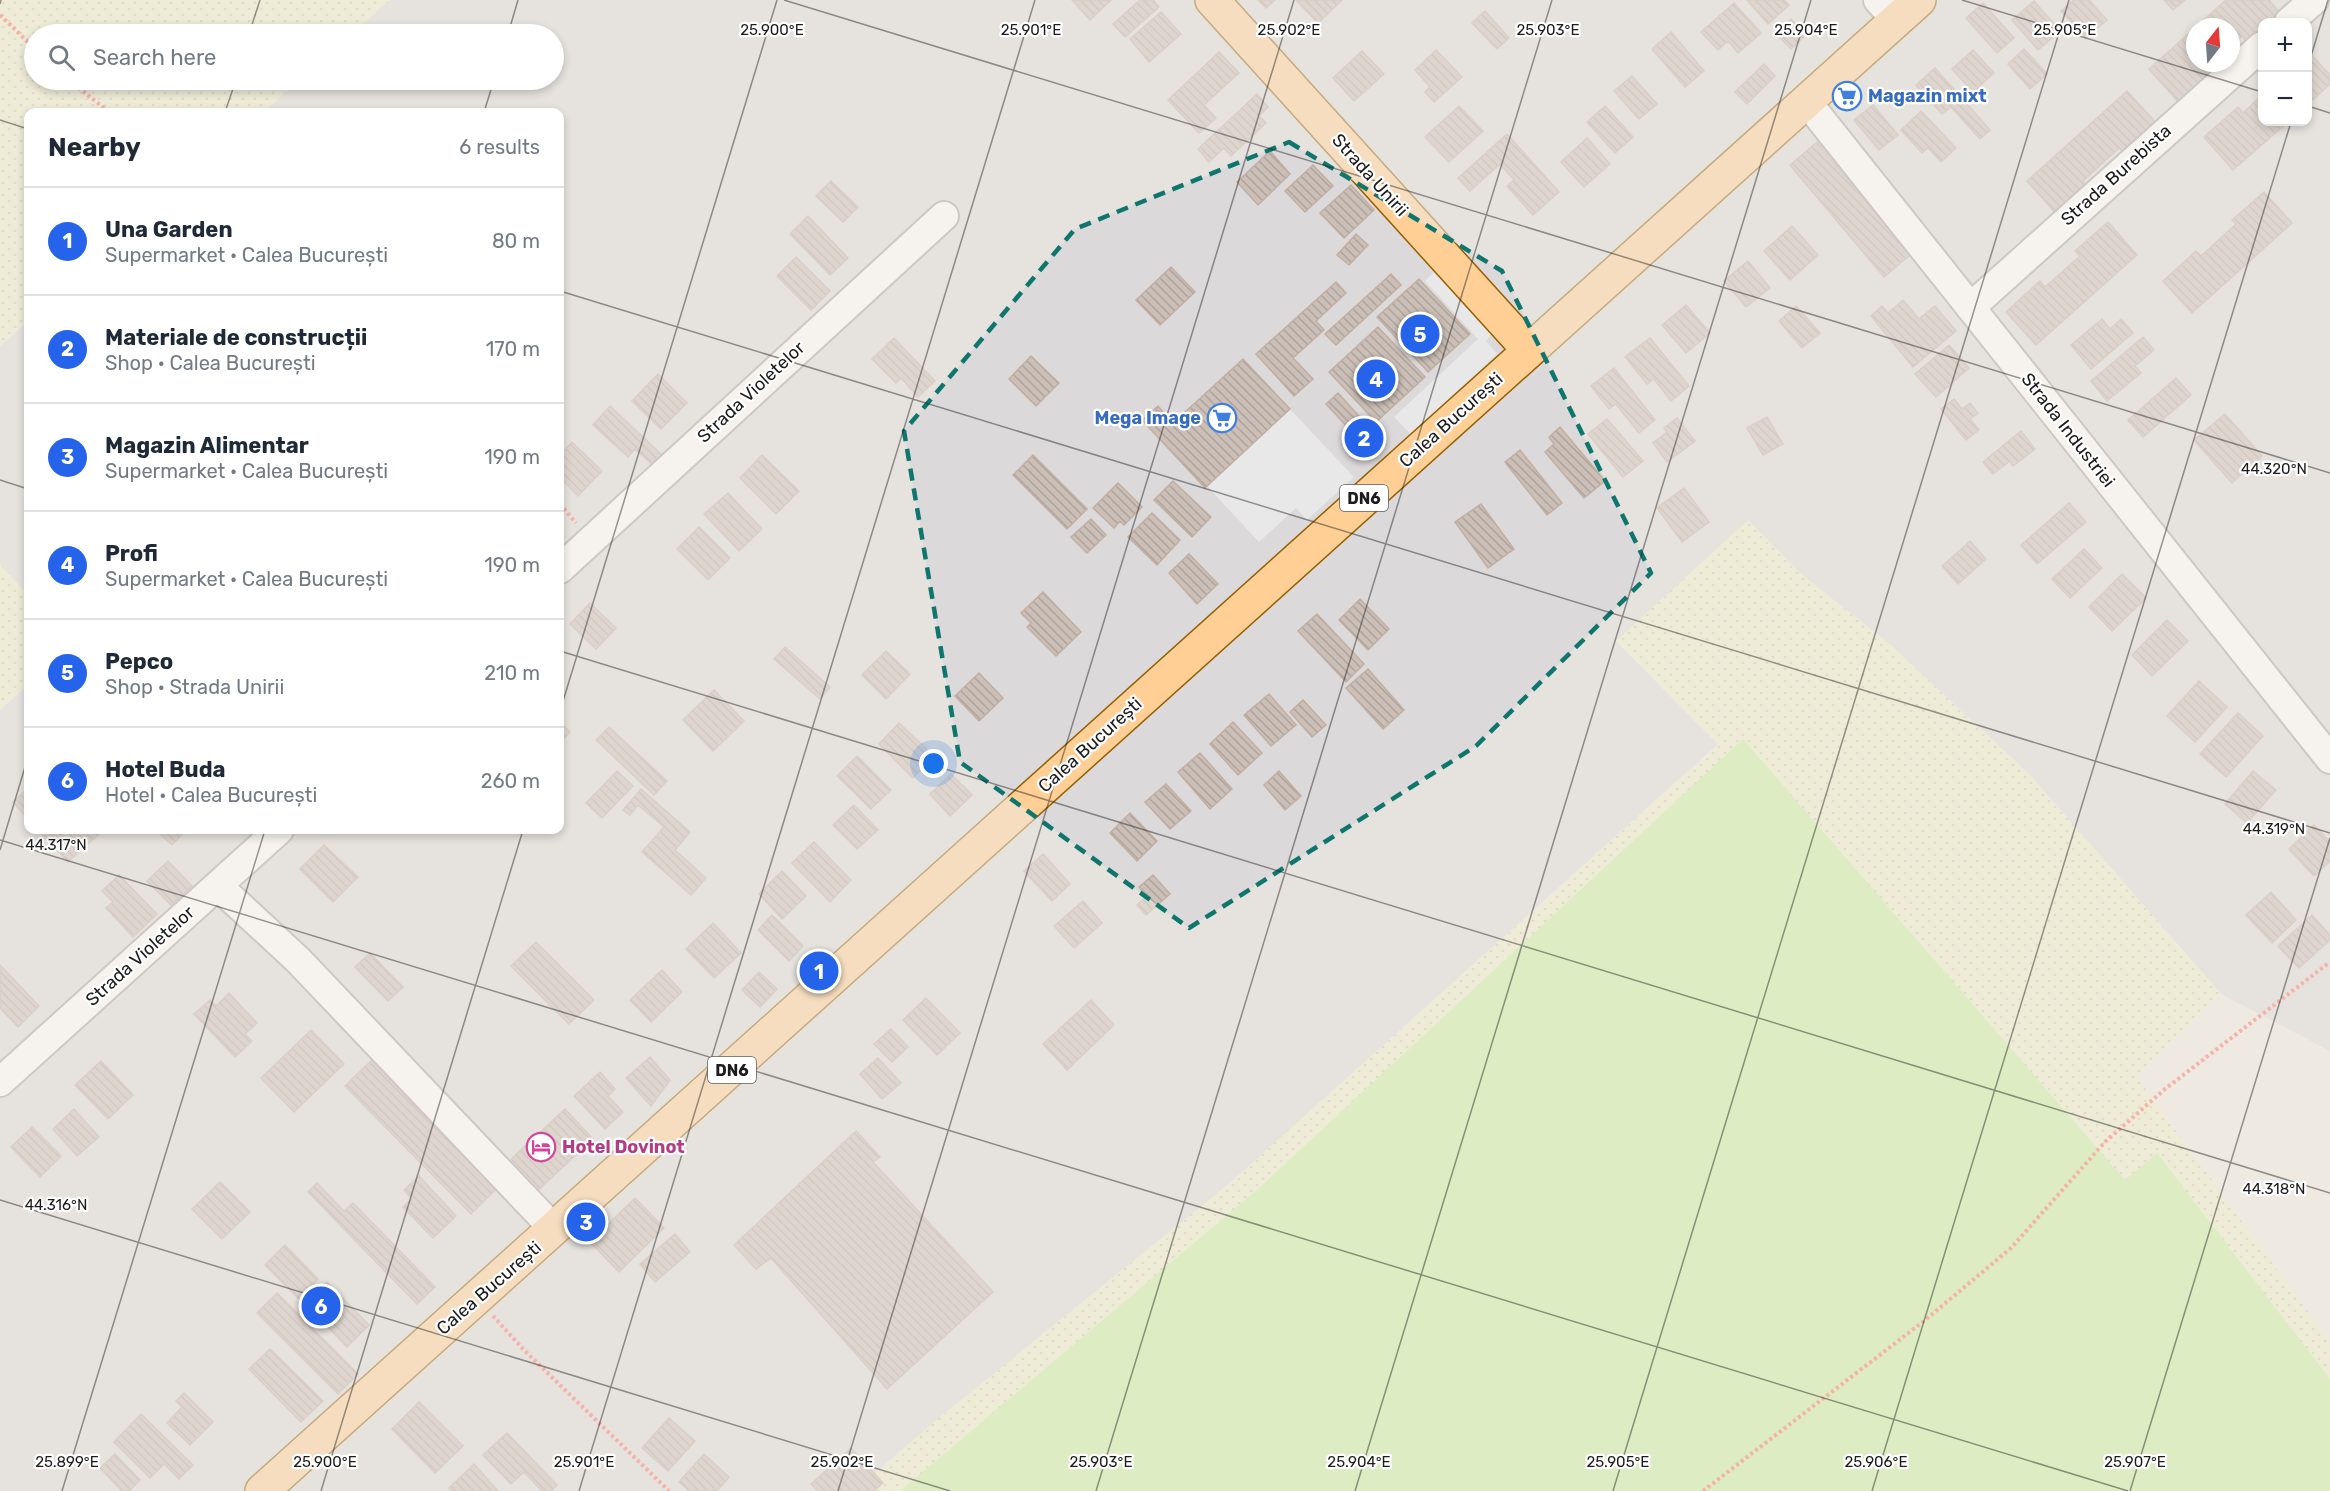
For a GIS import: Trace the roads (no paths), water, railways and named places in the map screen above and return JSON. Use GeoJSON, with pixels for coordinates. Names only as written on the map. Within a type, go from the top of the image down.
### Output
{"type":"FeatureCollection","features":[{"type":"Feature","properties":{"kind":"main road","name":"Strada Unirii"},"geometry":{"type":"LineString","coordinates":[[1212,0],[1529,350]]}},
{"type":"Feature","properties":{"kind":"main road","name":"Calea București"},"geometry":{"type":"LineString","coordinates":[[262,1491],[1807,102],[1898,7]]}},
{"type":"Feature","properties":{"kind":"street"},"geometry":{"type":"LineString","coordinates":[[2294,18],[2314,0]]}},
{"type":"Feature","properties":{"kind":"street","name":"Strada Burebista"},"geometry":{"type":"LineString","coordinates":[[1972,306],[2258,50]]}},
{"type":"Feature","properties":{"kind":"street","name":"Strada Industriei"},"geometry":{"type":"LineString","coordinates":[[1807,102],[1972,306],[2146,530],[2330,759]]}},
{"type":"Feature","properties":{"kind":"street","name":"Strada Violetelor"},"geometry":{"type":"LineString","coordinates":[[564,565],[944,216]]}},
{"type":"Feature","properties":{"kind":"street","name":"Strada Violetelor"},"geometry":{"type":"LineString","coordinates":[[0,1082],[275,834]]}},
{"type":"Feature","properties":{"kind":"street"},"geometry":{"type":"LineString","coordinates":[[218,886],[298,960],[555,1230]]}},
{"type":"Feature","properties":{"kind":"place","name":"Magazin mixt"},"geometry":{"type":"Point","coordinates":[1847,96]}},
{"type":"Feature","properties":{"kind":"place","name":"Pepco"},"geometry":{"type":"Point","coordinates":[1420,334]}},
{"type":"Feature","properties":{"kind":"place","name":"Profi"},"geometry":{"type":"Point","coordinates":[1376,379]}},
{"type":"Feature","properties":{"kind":"place","name":"Mega Image"},"geometry":{"type":"Point","coordinates":[1222,418]}},
{"type":"Feature","properties":{"kind":"place","name":"Materiale de construcții"},"geometry":{"type":"Point","coordinates":[1364,438]}},
{"type":"Feature","properties":{"kind":"place","name":"Una Garden"},"geometry":{"type":"Point","coordinates":[819,971]}},
{"type":"Feature","properties":{"kind":"place","name":"Hotel Dovinot"},"geometry":{"type":"Point","coordinates":[541,1147]}},
{"type":"Feature","properties":{"kind":"place","name":"Magazin Alimentar"},"geometry":{"type":"Point","coordinates":[586,1222]}},
{"type":"Feature","properties":{"kind":"place","name":"Hotel Buda"},"geometry":{"type":"Point","coordinates":[321,1306]}}]}
